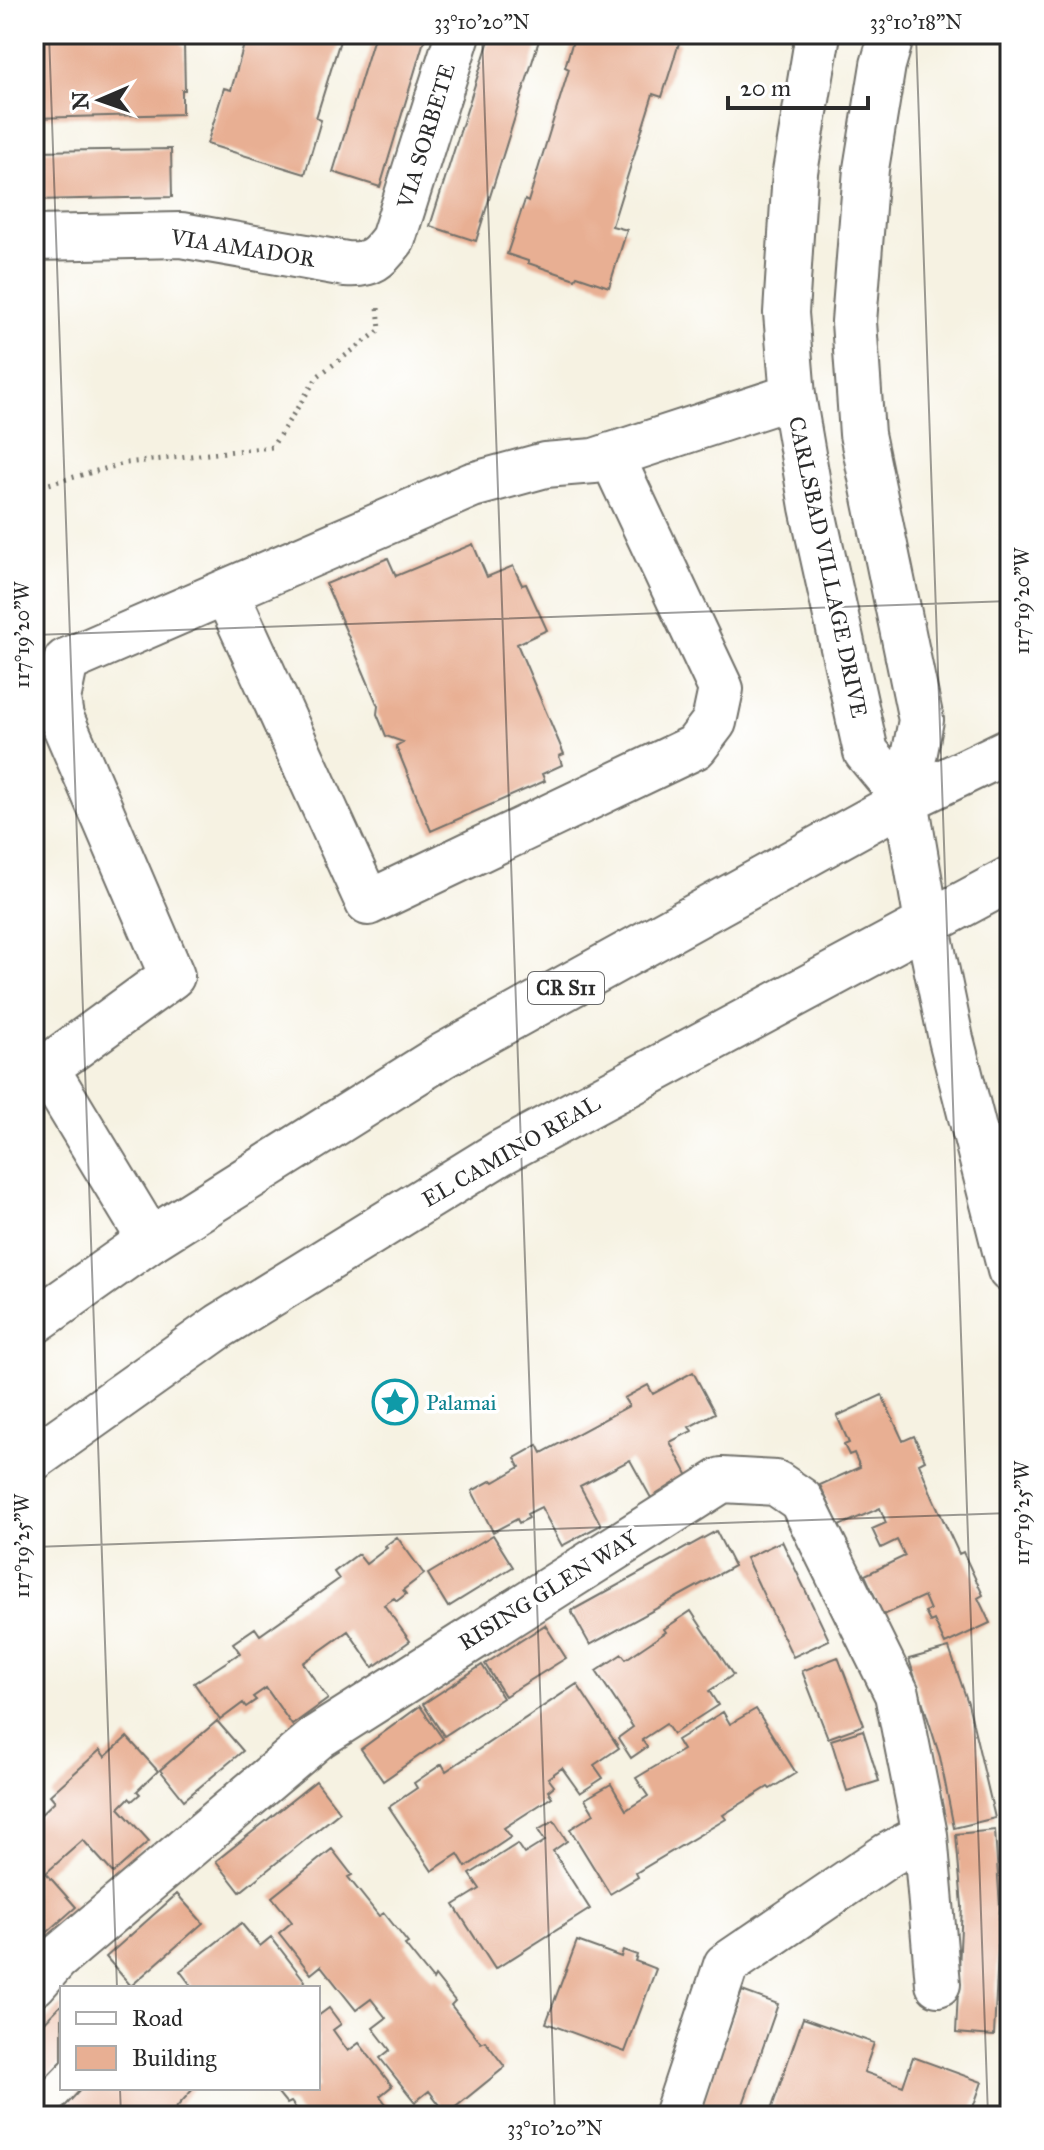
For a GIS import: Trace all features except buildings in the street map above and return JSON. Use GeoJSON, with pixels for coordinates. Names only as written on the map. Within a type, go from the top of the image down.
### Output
{"type":"FeatureCollection","features":[{"type":"Feature","properties":{"kind":"main road","name":"VIA SORBETE"},"geometry":{"type":"LineString","coordinates":[[384,249],[458,34]]}},
{"type":"Feature","properties":{"kind":"main road","name":"CARLSBAD VILLAGE DRIVE"},"geometry":{"type":"LineString","coordinates":[[818,34],[795,172],[786,313],[793,396],[812,507],[866,752],[906,800]]}},
{"type":"Feature","properties":{"kind":"main road"},"geometry":{"type":"LineString","coordinates":[[892,34],[883,65],[866,169],[854,322],[862,434],[921,720],[906,800],[927,923],[951,1039],[1010,1270]]}},
{"type":"Feature","properties":{"kind":"main road","name":"VIA AMADOR"},"geometry":{"type":"LineString","coordinates":[[34,238],[181,235],[361,265],[384,249]]}},
{"type":"Feature","properties":{"kind":"main road"},"geometry":{"type":"LineString","coordinates":[[150,1240],[38,1063],[172,976],[61,717],[50,668],[472,485],[545,465],[594,461],[793,396]]}},
{"type":"Feature","properties":{"kind":"main road"},"geometry":{"type":"LineString","coordinates":[[226,592],[368,903],[695,747],[714,722],[721,689],[611,455]]}},
{"type":"Feature","properties":{"kind":"main road","name":"CR S11"},"geometry":{"type":"LineString","coordinates":[[34,1322],[150,1240],[444,1055],[906,800],[1010,750]]}},
{"type":"Feature","properties":{"kind":"main road","name":"EL CAMINO REAL"},"geometry":{"type":"LineString","coordinates":[[34,1458],[220,1326],[500,1153],[1010,879]]}},
{"type":"Feature","properties":{"kind":"main road","name":"RISING GLEN WAY"},"geometry":{"type":"LineString","coordinates":[[34,1984],[56,1959],[319,1736],[722,1480],[776,1483],[801,1500],[897,1694],[925,1835],[938,1984]]}},
{"type":"Feature","properties":{"kind":"main road"},"geometry":{"type":"LineString","coordinates":[[676,2116],[726,1965],[888,1855],[925,1835]]}},
{"type":"Feature","properties":{"kind":"path"},"geometry":{"type":"LineString","coordinates":[[34,488],[126,463],[272,447],[318,376],[380,330],[384,249]]}},
{"type":"Feature","properties":{"kind":"place","name":"Palamai"},"geometry":{"type":"Point","coordinates":[395,1402]}}]}
